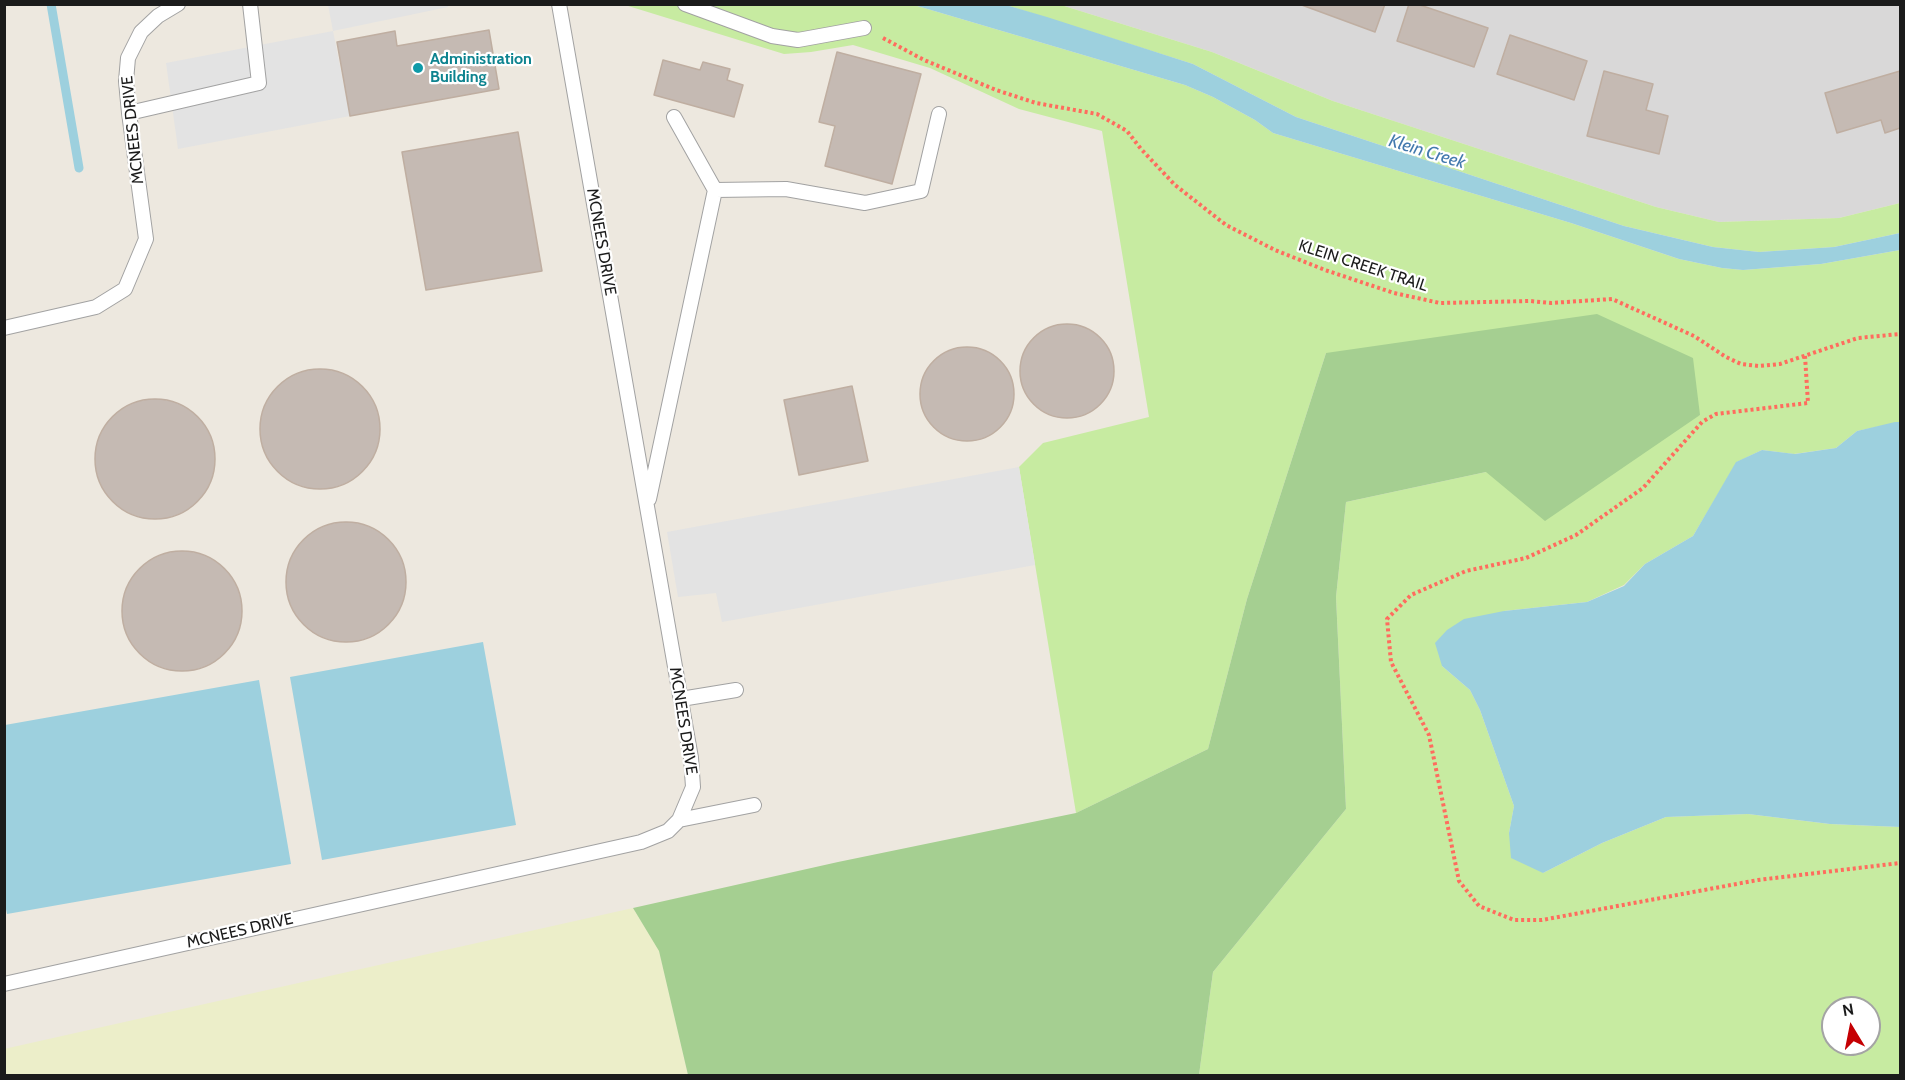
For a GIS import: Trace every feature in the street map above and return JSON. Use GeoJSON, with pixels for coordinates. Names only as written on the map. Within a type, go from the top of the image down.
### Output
{"type":"FeatureCollection","features":[{"type":"Feature","properties":{"kind":"lane","name":"MCNEES DRIVE"},"geometry":{"type":"LineString","coordinates":[[4,328],[96,307],[125,289],[146,239],[129,113],[126,81],[128,58],[141,32],[158,16],[178,4]]}},
{"type":"Feature","properties":{"kind":"lane"},"geometry":{"type":"LineString","coordinates":[[129,113],[259,83],[250,4]]}},
{"type":"Feature","properties":{"kind":"lane","name":"MCNEES DRIVE"},"geometry":{"type":"LineString","coordinates":[[4,984],[641,842],[668,831],[679,820],[693,787],[691,758],[559,4]]}},
{"type":"Feature","properties":{"kind":"lane"},"geometry":{"type":"LineString","coordinates":[[685,4],[772,36],[798,40],[864,28]]}},
{"type":"Feature","properties":{"kind":"lane"},"geometry":{"type":"LineString","coordinates":[[715,190],[786,189],[865,203],[921,191],[939,114]]}},
{"type":"Feature","properties":{"kind":"lane"},"geometry":{"type":"LineString","coordinates":[[647,506],[715,190],[674,117]]}},
{"type":"Feature","properties":{"kind":"lane"},"geometry":{"type":"LineString","coordinates":[[658,570],[673,567]]}},
{"type":"Feature","properties":{"kind":"lane"},"geometry":{"type":"LineString","coordinates":[[681,699],[736,690]]}},
{"type":"Feature","properties":{"kind":"lane"},"geometry":{"type":"LineString","coordinates":[[679,820],[754,805]]}},
{"type":"Feature","properties":{"kind":"path","name":"KLEIN CREEK TRAIL"},"geometry":{"type":"LineString","coordinates":[[864,28],[924,60],[996,90],[1036,103],[1097,114],[1127,131],[1140,149],[1175,185],[1226,225],[1275,250],[1325,270],[1394,292],[1440,303],[1530,301],[1551,303],[1612,299],[1694,336],[1741,364],[1759,366],[1780,364],[1858,338],[1900,334]]}},
{"type":"Feature","properties":{"kind":"path"},"geometry":{"type":"LineString","coordinates":[[1805,356],[1808,403],[1716,414],[1702,422],[1643,488],[1575,535],[1526,558],[1466,572],[1411,595],[1387,619],[1391,662],[1429,735],[1459,881],[1479,906],[1514,920],[1542,920],[1758,880],[1900,863]]}},
{"type":"Feature","properties":{"kind":"shaded area"},"geometry":{"type":"Polygon","coordinates":[[[328,5],[448,5],[448,7],[333,31],[328,5]]]}},
{"type":"Feature","properties":{"kind":"shaded area"},"geometry":{"type":"Polygon","coordinates":[[[1061,5],[1900,5],[1900,203],[1839,218],[1719,222],[1656,207],[1333,101],[1212,52],[1061,5]]]}},
{"type":"Feature","properties":{"kind":"shaded area"},"geometry":{"type":"Polygon","coordinates":[[[333,31],[350,116],[178,149],[166,63],[333,31]]]}},
{"type":"Feature","properties":{"kind":"shaded area"},"geometry":{"type":"Polygon","coordinates":[[[1019,467],[1035,565],[722,622],[716,593],[678,597],[667,532],[1019,467]]]}},
{"type":"Feature","properties":{"kind":"green space"},"geometry":{"type":"Polygon","coordinates":[[[625,5],[914,5],[1185,85],[1213,97],[1255,120],[1273,133],[1571,223],[1679,259],[1743,270],[1821,264],[1900,250],[1900,422],[1857,431],[1836,448],[1794,454],[1762,450],[1737,462],[1693,536],[1645,564],[1624,585],[1587,602],[1504,611],[1442,666],[1470,690],[1480,710],[1514,806],[1509,833],[1543,873],[1602,843],[1666,817],[1748,814],[1830,824],[1900,827],[1900,1075],[1199,1075],[1213,972],[1346,809],[1336,597],[1346,502],[1486,472],[1700,415],[1326,353],[1247,599],[1208,749],[1076,813],[1019,467],[1043,443],[1149,417],[1102,131],[1019,109],[930,68],[853,45],[784,54],[625,5]]]}},
{"type":"Feature","properties":{"kind":"green space"},"geometry":{"type":"Polygon","coordinates":[[[1006,5],[1061,5],[1212,52],[1333,101],[1656,207],[1719,222],[1839,218],[1900,203],[1900,233],[1834,247],[1759,252],[1713,247],[1624,226],[1296,117],[1193,64],[1006,5]]]}},
{"type":"Feature","properties":{"kind":"green space"},"geometry":{"type":"Polygon","coordinates":[[[1597,314],[1693,358],[1700,415],[1545,521],[1486,472],[1346,502],[1336,597],[1346,809],[1213,972],[1199,1075],[688,1075],[659,951],[633,908],[838,862],[1076,813],[1208,749],[1247,599],[1326,353],[1597,314]]]}},
{"type":"Feature","properties":{"kind":"green space"},"geometry":{"type":"Polygon","coordinates":[[[633,908],[659,950],[688,1075],[5,1076],[4,1049],[633,908]]]}},
{"type":"Feature","properties":{"kind":"water"},"geometry":{"type":"Polygon","coordinates":[[[914,5],[1006,5],[1047,17],[1193,64],[1296,117],[1624,226],[1713,247],[1759,252],[1834,247],[1900,233],[1900,250],[1821,264],[1743,270],[1679,259],[1571,223],[1273,133],[1255,120],[1213,97],[1185,85],[914,5]]]}},
{"type":"Feature","properties":{"kind":"water"},"geometry":{"type":"Polygon","coordinates":[[[1900,422],[1900,827],[1830,824],[1748,814],[1666,817],[1602,843],[1543,873],[1511,858],[1509,833],[1514,806],[1480,710],[1470,690],[1442,666],[1435,643],[1447,630],[1464,619],[1504,611],[1587,602],[1624,586],[1645,564],[1693,536],[1736,462],[1762,450],[1795,454],[1836,448],[1857,431],[1900,422]]]}},
{"type":"Feature","properties":{"kind":"water"},"geometry":{"type":"Polygon","coordinates":[[[483,642],[516,825],[322,860],[290,677],[483,642]]]}},
{"type":"Feature","properties":{"kind":"water"},"geometry":{"type":"Polygon","coordinates":[[[259,680],[291,864],[7,914],[4,900],[5,725],[259,680]]]}},
{"type":"Feature","properties":{"kind":"building"},"geometry":{"type":"Polygon","coordinates":[[[1299,4],[1385,4],[1375,32],[1299,4]]]}},
{"type":"Feature","properties":{"kind":"building"},"geometry":{"type":"Polygon","coordinates":[[[1409,4],[1417,4],[1488,28],[1474,67],[1397,41],[1409,4]]]}},
{"type":"Feature","properties":{"kind":"building","name":"Administration Building"},"geometry":{"type":"Polygon","coordinates":[[[489,30],[499,89],[350,116],[337,42],[395,31],[397,46],[489,30]]]}},
{"type":"Feature","properties":{"kind":"building"},"geometry":{"type":"Polygon","coordinates":[[[1510,35],[1587,61],[1574,100],[1497,74],[1510,35]]]}},
{"type":"Feature","properties":{"kind":"building"},"geometry":{"type":"Polygon","coordinates":[[[837,52],[921,74],[892,184],[825,166],[835,126],[819,122],[837,52]]]}},
{"type":"Feature","properties":{"kind":"building"},"geometry":{"type":"Polygon","coordinates":[[[663,60],[700,70],[703,62],[730,69],[727,80],[743,85],[734,117],[654,95],[663,60]]]}},
{"type":"Feature","properties":{"kind":"building"},"geometry":{"type":"Polygon","coordinates":[[[1604,71],[1653,84],[1646,110],[1668,116],[1659,154],[1587,136],[1604,71]]]}},
{"type":"Feature","properties":{"kind":"building"},"geometry":{"type":"Polygon","coordinates":[[[1900,71],[1900,128],[1885,133],[1881,120],[1837,133],[1825,93],[1900,71]]]}},
{"type":"Feature","properties":{"kind":"building"},"geometry":{"type":"Polygon","coordinates":[[[518,132],[542,271],[426,290],[402,152],[518,132]]]}},
{"type":"Feature","properties":{"kind":"building"},"geometry":{"type":"Polygon","coordinates":[[[1067,324],[1085,328],[1100,338],[1110,353],[1114,371],[1110,389],[1100,404],[1085,414],[1067,418],[1049,414],[1034,404],[1024,389],[1020,371],[1024,353],[1034,338],[1049,328],[1067,324]]]}},
{"type":"Feature","properties":{"kind":"building"},"geometry":{"type":"Polygon","coordinates":[[[967,347],[985,351],[1000,361],[1010,376],[1014,394],[1010,412],[1000,427],[985,437],[967,441],[949,437],[934,427],[924,412],[920,394],[924,376],[934,361],[949,351],[967,347]]]}},
{"type":"Feature","properties":{"kind":"building"},"geometry":{"type":"Polygon","coordinates":[[[320,369],[343,373],[363,386],[376,406],[380,429],[376,452],[363,472],[343,485],[320,489],[297,485],[277,472],[264,452],[260,429],[264,406],[277,386],[297,373],[320,369]]]}},
{"type":"Feature","properties":{"kind":"building"},"geometry":{"type":"Polygon","coordinates":[[[852,386],[868,461],[799,475],[784,400],[852,386]]]}},
{"type":"Feature","properties":{"kind":"building"},"geometry":{"type":"Polygon","coordinates":[[[155,399],[178,403],[198,416],[211,436],[215,459],[211,482],[198,502],[178,515],[155,519],[132,515],[112,502],[99,482],[95,459],[99,436],[112,416],[132,403],[155,399]]]}},
{"type":"Feature","properties":{"kind":"building"},"geometry":{"type":"Polygon","coordinates":[[[346,522],[369,526],[389,539],[402,559],[406,582],[402,605],[389,625],[369,638],[346,642],[323,638],[303,625],[290,605],[286,582],[290,559],[303,539],[323,526],[346,522]]]}},
{"type":"Feature","properties":{"kind":"building"},"geometry":{"type":"Polygon","coordinates":[[[182,551],[205,555],[225,568],[238,588],[242,611],[238,634],[225,654],[205,667],[182,671],[159,667],[139,654],[126,634],[122,611],[126,588],[139,568],[159,555],[182,551]]]}},
{"type":"Feature","properties":{"kind":"waterway"},"geometry":{"type":"LineString","coordinates":[[51,4],[79,168]]}},
{"type":"Feature","properties":{"kind":"place","name":"Administration Building"},"geometry":{"type":"Point","coordinates":[418,68]}},
{"type":"Feature","properties":{"kind":"water label","name":"Klein Creek"},"geometry":{"type":"Point","coordinates":[1427,152]}}]}
